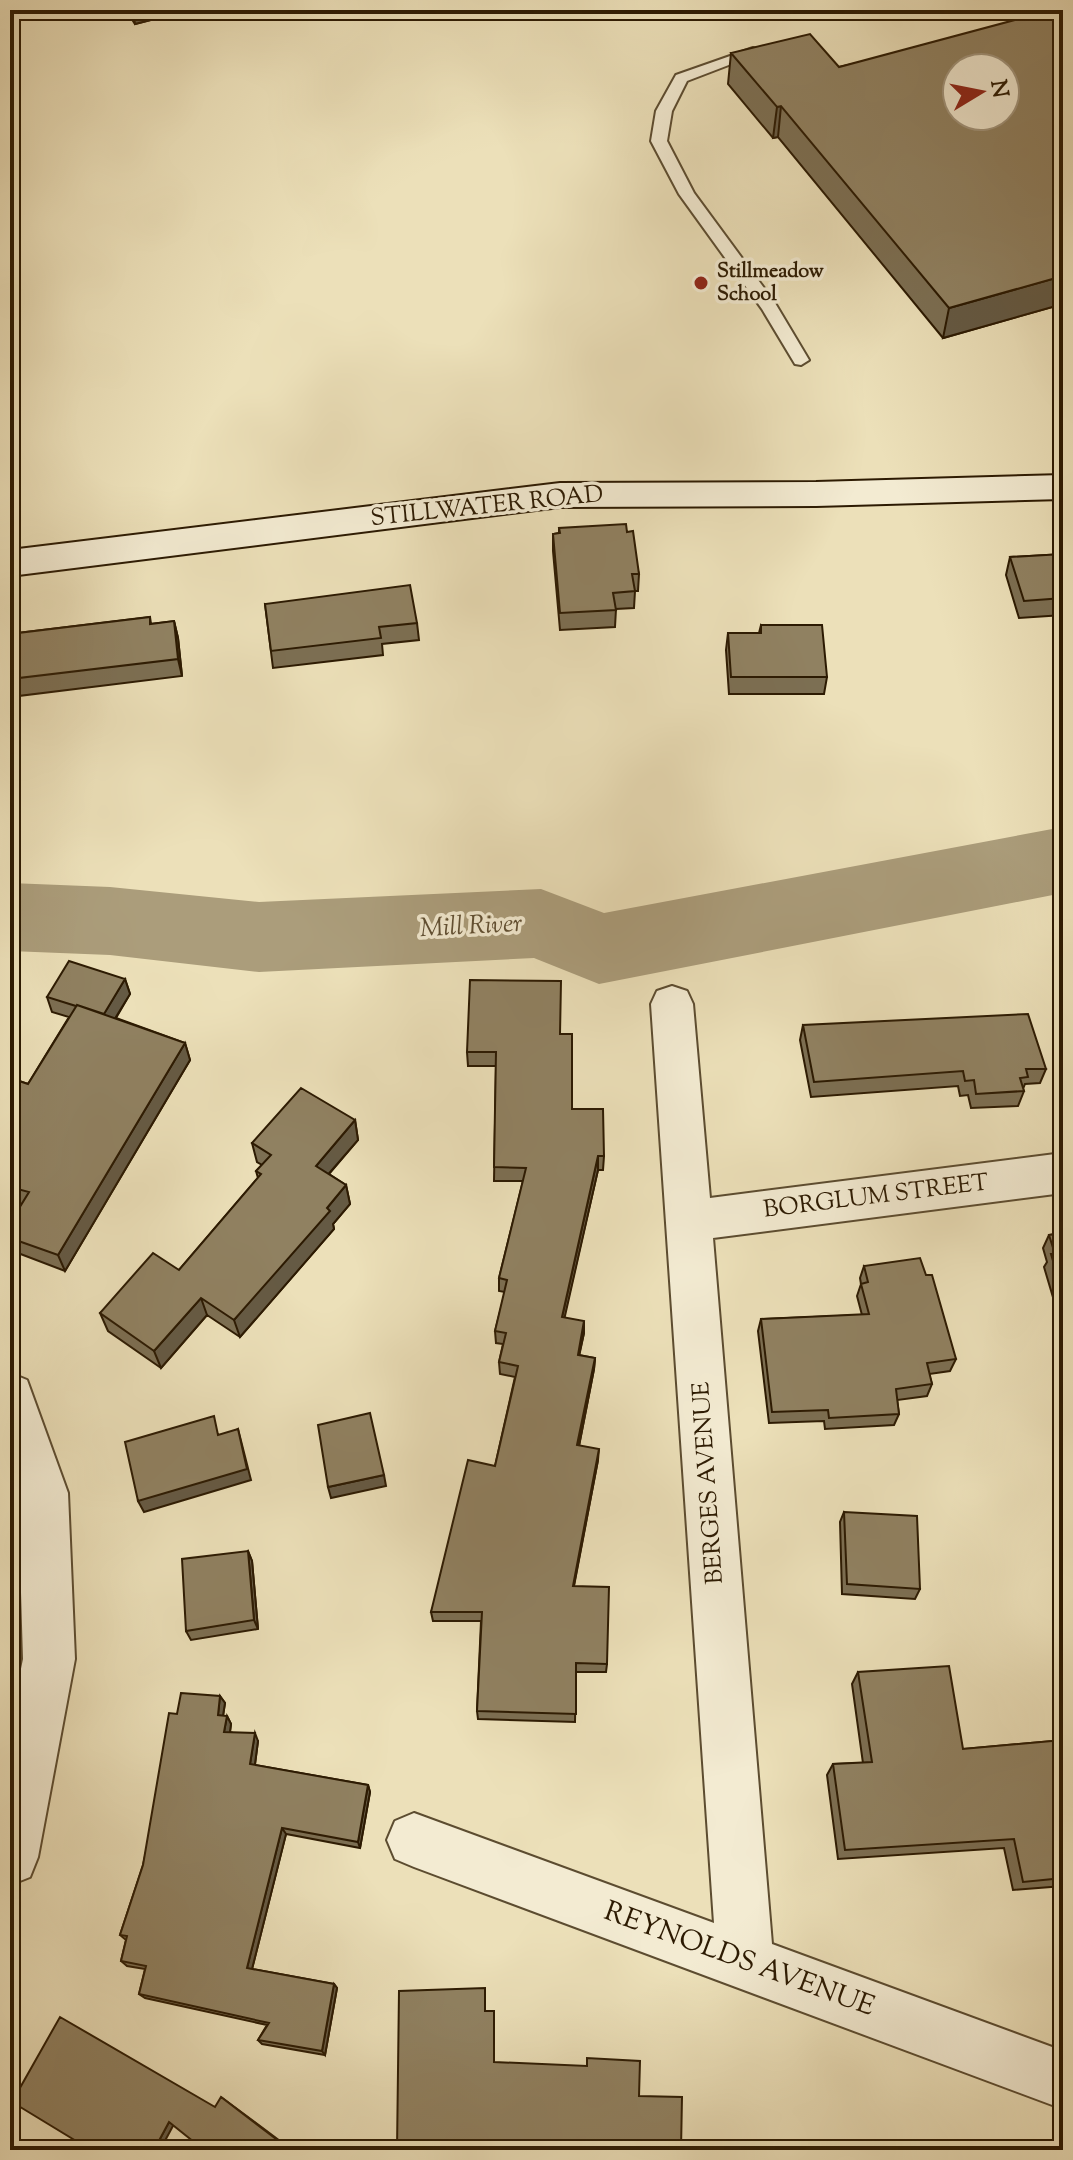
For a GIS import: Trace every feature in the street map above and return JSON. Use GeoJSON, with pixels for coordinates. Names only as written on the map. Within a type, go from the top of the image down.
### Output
{"type":"FeatureCollection","features":[{"type":"Feature","properties":{"kind":"street","name":"STILLWATER ROAD"},"geometry":{"type":"LineString","coordinates":[[10,563],[560,495],[816,494],[1063,487]]}},
{"type":"Feature","properties":{"kind":"street","name":"BERGES AVENUE"},"geometry":{"type":"LineString","coordinates":[[672,1004],[745,1963]]}},
{"type":"Feature","properties":{"kind":"street","name":"BORGLUM STREET"},"geometry":{"type":"LineString","coordinates":[[689,1221],[1063,1173]]}},
{"type":"Feature","properties":{"kind":"street"},"geometry":{"type":"LineString","coordinates":[[10,1396],[43,1493],[49,1659],[10,1857]]}},
{"type":"Feature","properties":{"kind":"street","name":"REYNOLDS AVENUE"},"geometry":{"type":"LineString","coordinates":[[414,1840],[1063,2080]]}},
{"type":"Feature","properties":{"kind":"lane"},"geometry":{"type":"LineString","coordinates":[[777,45],[681,78],[664,111],[659,141],[687,194],[769,307],[801,360]]}},
{"type":"Feature","properties":{"kind":"building"},"geometry":{"type":"Polygon","coordinates":[[[1041,13],[1063,17],[1063,276],[949,308],[781,106],[777,107],[731,53],[810,34],[839,67],[1041,13]]]}},
{"type":"Feature","properties":{"kind":"building"},"geometry":{"type":"Polygon","coordinates":[[[626,524],[627,532],[633,531],[639,574],[632,574],[635,591],[613,593],[616,610],[560,613],[553,534],[560,533],[559,528],[626,524]]]}},
{"type":"Feature","properties":{"kind":"building"},"geometry":{"type":"Polygon","coordinates":[[[1063,554],[1063,598],[1024,601],[1010,557],[1063,554]]]}},
{"type":"Feature","properties":{"kind":"building"},"geometry":{"type":"Polygon","coordinates":[[[410,585],[417,623],[379,627],[381,638],[271,651],[265,604],[410,585]]]}},
{"type":"Feature","properties":{"kind":"building"},"geometry":{"type":"Polygon","coordinates":[[[150,617],[150,624],[174,621],[178,659],[10,679],[10,634],[150,617]]]}},
{"type":"Feature","properties":{"kind":"building"},"geometry":{"type":"Polygon","coordinates":[[[761,625],[822,625],[827,677],[731,677],[728,633],[761,633],[761,625]]]}},
{"type":"Feature","properties":{"kind":"building"},"geometry":{"type":"Polygon","coordinates":[[[69,961],[125,979],[104,1014],[47,997],[69,961]]]}},
{"type":"Feature","properties":{"kind":"building"},"geometry":{"type":"Polygon","coordinates":[[[470,980],[561,981],[560,1034],[572,1034],[572,1109],[603,1109],[604,1156],[598,1156],[562,1317],[584,1321],[578,1355],[595,1358],[577,1445],[599,1449],[573,1586],[609,1587],[607,1664],[576,1663],[576,1714],[477,1711],[482,1612],[431,1612],[468,1460],[495,1466],[518,1366],[499,1362],[506,1333],[495,1331],[507,1280],[499,1278],[526,1168],[494,1167],[496,1052],[467,1052],[470,980]]]}},
{"type":"Feature","properties":{"kind":"building"},"geometry":{"type":"Polygon","coordinates":[[[77,1005],[185,1043],[58,1255],[10,1238],[10,1223],[29,1192],[10,1187],[10,1078],[28,1084],[77,1005]]]}},
{"type":"Feature","properties":{"kind":"building"},"geometry":{"type":"Polygon","coordinates":[[[1028,1014],[1046,1069],[1026,1069],[1028,1077],[1020,1078],[1024,1091],[976,1094],[974,1080],[965,1081],[963,1071],[814,1082],[803,1025],[1028,1014]]]}},
{"type":"Feature","properties":{"kind":"building"},"geometry":{"type":"Polygon","coordinates":[[[301,1088],[355,1120],[316,1166],[346,1185],[327,1208],[330,1211],[234,1320],[201,1298],[154,1351],[100,1313],[153,1253],[179,1270],[261,1174],[256,1171],[271,1155],[252,1143],[301,1088]]]}},
{"type":"Feature","properties":{"kind":"building"},"geometry":{"type":"Polygon","coordinates":[[[1063,1233],[1063,1295],[1049,1235],[1063,1233]]]}},
{"type":"Feature","properties":{"kind":"building"},"geometry":{"type":"Polygon","coordinates":[[[920,1258],[926,1275],[932,1275],[956,1359],[927,1363],[932,1384],[896,1389],[899,1414],[829,1418],[828,1410],[772,1412],[761,1319],[869,1314],[861,1284],[868,1282],[864,1266],[920,1258]]]}},
{"type":"Feature","properties":{"kind":"building"},"geometry":{"type":"Polygon","coordinates":[[[370,1413],[384,1475],[328,1487],[318,1425],[370,1413]]]}},
{"type":"Feature","properties":{"kind":"building"},"geometry":{"type":"Polygon","coordinates":[[[214,1416],[218,1435],[238,1429],[247,1469],[138,1501],[125,1442],[214,1416]]]}},
{"type":"Feature","properties":{"kind":"building"},"geometry":{"type":"Polygon","coordinates":[[[844,1512],[917,1516],[920,1589],[847,1584],[844,1512]]]}},
{"type":"Feature","properties":{"kind":"building"},"geometry":{"type":"Polygon","coordinates":[[[248,1551],[254,1620],[186,1631],[182,1559],[248,1551]]]}},
{"type":"Feature","properties":{"kind":"building"},"geometry":{"type":"Polygon","coordinates":[[[949,1666],[963,1749],[1063,1740],[1063,1878],[1023,1882],[1014,1839],[845,1850],[833,1764],[872,1762],[858,1672],[949,1666]]]}},
{"type":"Feature","properties":{"kind":"building"},"geometry":{"type":"Polygon","coordinates":[[[181,1693],[220,1696],[218,1715],[227,1716],[224,1732],[255,1733],[250,1764],[368,1785],[358,1842],[282,1828],[247,1968],[334,1984],[322,2051],[258,2040],[269,2023],[139,1994],[146,1966],[121,1961],[127,1936],[120,1935],[143,1865],[169,1713],[177,1714],[181,1693]]]}},
{"type":"Feature","properties":{"kind":"building"},"geometry":{"type":"Polygon","coordinates":[[[485,1988],[485,2011],[494,2011],[494,2062],[587,2066],[587,2058],[640,2061],[639,2096],[682,2097],[681,2150],[397,2150],[399,1991],[485,1988]]]}},
{"type":"Feature","properties":{"kind":"building"},"geometry":{"type":"Polygon","coordinates":[[[60,2017],[215,2107],[221,2097],[276,2139],[269,2150],[204,2150],[169,2122],[154,2150],[91,2150],[12,2102],[60,2017]]]}},
{"type":"Feature","properties":{"kind":"building"},"geometry":{"type":"Polygon","coordinates":[[[868,2144],[936,2150],[751,2150],[751,2147],[869,2148],[868,2144]]]}},
{"type":"Feature","properties":{"kind":"waterway","name":"Mill River"},"geometry":{"type":"LineString","coordinates":[[10,917],[110,921],[259,937],[541,923],[599,949],[1063,860]]}},
{"type":"Feature","properties":{"kind":"place","name":"Stillmeadow School"},"geometry":{"type":"Point","coordinates":[701,283]}}]}
